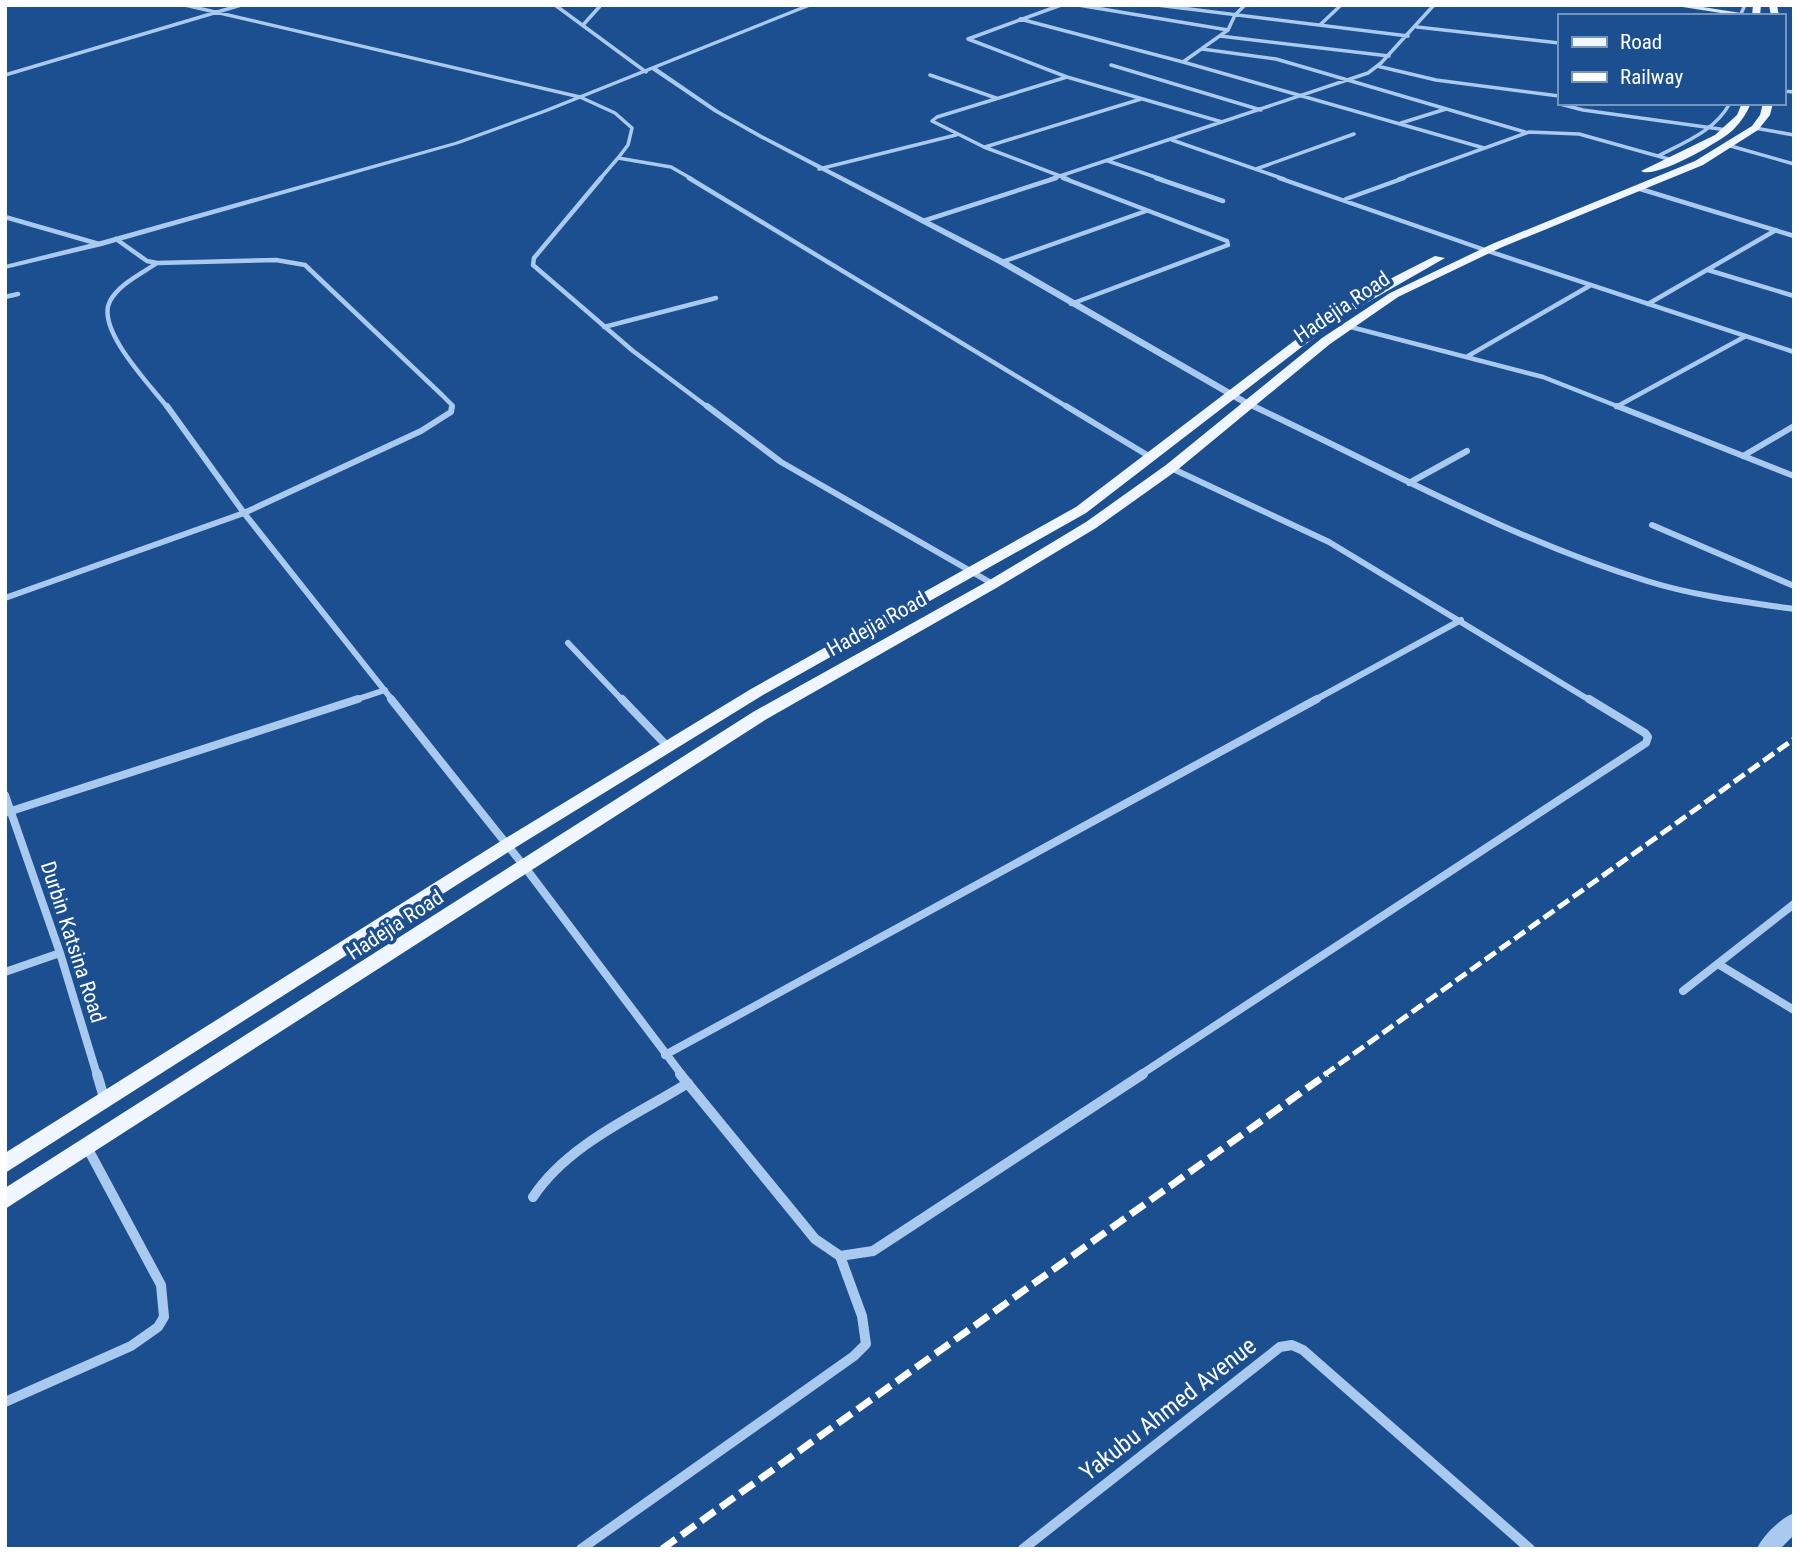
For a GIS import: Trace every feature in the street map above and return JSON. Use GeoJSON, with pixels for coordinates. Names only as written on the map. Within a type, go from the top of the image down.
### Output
{"type":"FeatureCollection","features":[{"type":"Feature","properties":{"kind":"main road"},"geometry":{"type":"LineString","coordinates":[[1673,5],[1733,14]]}},
{"type":"Feature","properties":{"kind":"main road","name":"Hadejia Road"},"geometry":{"type":"LineString","coordinates":[[5,1164],[507,845],[668,747],[767,687],[1081,510],[1153,458],[1333,316],[1384,285],[1699,163],[1727,137],[1746,105]]}},
{"type":"Feature","properties":{"kind":"main road"},"geometry":{"type":"LineString","coordinates":[[1755,128],[1765,115],[1768,105]]}},
{"type":"Feature","properties":{"kind":"main road","name":"Hadejia Road"},"geometry":{"type":"LineString","coordinates":[[5,1200],[759,716],[993,584],[1102,518],[1171,468],[1346,326],[1477,247],[1669,158],[1755,128]]}},
{"type":"Feature","properties":{"kind":"main road"},"geometry":{"type":"LineString","coordinates":[[1669,158],[1699,163]]}},
{"type":"Feature","properties":{"kind":"street"},"geometry":{"type":"LineString","coordinates":[[185,5],[580,97],[620,116],[632,128],[628,145],[534,258],[533,265],[604,327],[781,462],[971,574],[993,584]]}},
{"type":"Feature","properties":{"kind":"street"},"geometry":{"type":"LineString","coordinates":[[5,75],[241,5]]}},
{"type":"Feature","properties":{"kind":"street"},"geometry":{"type":"LineString","coordinates":[[555,5],[716,111],[819,169],[1002,262],[1230,396],[1409,483],[1586,562],[1706,598],[1794,609]]}},
{"type":"Feature","properties":{"kind":"street"},"geometry":{"type":"LineString","coordinates":[[583,25],[601,5]]}},
{"type":"Feature","properties":{"kind":"street"},"geometry":{"type":"LineString","coordinates":[[5,267],[99,244],[444,147],[650,70],[811,5]]}},
{"type":"Feature","properties":{"kind":"street"},"geometry":{"type":"LineString","coordinates":[[1061,5],[968,39],[1067,77],[1224,123]]}},
{"type":"Feature","properties":{"kind":"street"},"geometry":{"type":"LineString","coordinates":[[1078,5],[1228,30]]}},
{"type":"Feature","properties":{"kind":"street"},"geometry":{"type":"LineString","coordinates":[[1157,5],[1408,36]]}},
{"type":"Feature","properties":{"kind":"street"},"geometry":{"type":"LineString","coordinates":[[1183,62],[1228,30],[1235,15],[1245,5]]}},
{"type":"Feature","properties":{"kind":"street"},"geometry":{"type":"LineString","coordinates":[[1320,25],[1340,5]]}},
{"type":"Feature","properties":{"kind":"street"},"geometry":{"type":"LineString","coordinates":[[923,221],[1350,79],[1377,66],[1389,56],[1434,5]]}},
{"type":"Feature","properties":{"kind":"street"},"geometry":{"type":"LineString","coordinates":[[1020,19],[1183,62],[1484,148]]}},
{"type":"Feature","properties":{"kind":"street"},"geometry":{"type":"LineString","coordinates":[[1417,27],[1558,43]]}},
{"type":"Feature","properties":{"kind":"street"},"geometry":{"type":"LineString","coordinates":[[1220,36],[1389,56]]}},
{"type":"Feature","properties":{"kind":"street"},"geometry":{"type":"LineString","coordinates":[[1252,55],[1265,41]]}},
{"type":"Feature","properties":{"kind":"street"},"geometry":{"type":"LineString","coordinates":[[1202,49],[1252,55],[1350,79],[1525,132],[1569,132],[1669,158],[1724,117],[1729,105]]}},
{"type":"Feature","properties":{"kind":"street"},"geometry":{"type":"LineString","coordinates":[[1111,65],[1261,110]]}},
{"type":"Feature","properties":{"kind":"street"},"geometry":{"type":"LineString","coordinates":[[1377,66],[1437,80],[1558,97]]}},
{"type":"Feature","properties":{"kind":"street"},"geometry":{"type":"LineString","coordinates":[[930,75],[996,99]]}},
{"type":"Feature","properties":{"kind":"street"},"geometry":{"type":"LineString","coordinates":[[1067,77],[932,121],[984,147],[1227,241],[1228,245],[1072,304]]}},
{"type":"Feature","properties":{"kind":"street"},"geometry":{"type":"LineString","coordinates":[[984,147],[1142,99]]}},
{"type":"Feature","properties":{"kind":"street"},"geometry":{"type":"LineString","coordinates":[[1564,105],[1583,110],[1711,127],[1727,137],[1794,164]]}},
{"type":"Feature","properties":{"kind":"street"},"geometry":{"type":"LineString","coordinates":[[1399,124],[1447,108]]}},
{"type":"Feature","properties":{"kind":"street"},"geometry":{"type":"LineString","coordinates":[[1755,128],[1794,135]]}},
{"type":"Feature","properties":{"kind":"street"},"geometry":{"type":"LineString","coordinates":[[1345,200],[1525,132]]}},
{"type":"Feature","properties":{"kind":"street"},"geometry":{"type":"LineString","coordinates":[[1256,169],[1354,134]]}},
{"type":"Feature","properties":{"kind":"street"},"geometry":{"type":"LineString","coordinates":[[819,169],[956,135]]}},
{"type":"Feature","properties":{"kind":"street"},"geometry":{"type":"LineString","coordinates":[[1172,140],[1477,247],[1794,352]]}},
{"type":"Feature","properties":{"kind":"street"},"geometry":{"type":"LineString","coordinates":[[618,158],[671,167],[1153,458]]}},
{"type":"Feature","properties":{"kind":"street"},"geometry":{"type":"LineString","coordinates":[[1108,161],[1223,201]]}},
{"type":"Feature","properties":{"kind":"street"},"geometry":{"type":"LineString","coordinates":[[1637,188],[1792,234]]}},
{"type":"Feature","properties":{"kind":"street"},"geometry":{"type":"LineString","coordinates":[[1002,262],[1147,211]]}},
{"type":"Feature","properties":{"kind":"street"},"geometry":{"type":"LineString","coordinates":[[5,216],[99,244]]}},
{"type":"Feature","properties":{"kind":"street"},"geometry":{"type":"LineString","coordinates":[[1648,304],[1776,230]]}},
{"type":"Feature","properties":{"kind":"street"},"geometry":{"type":"LineString","coordinates":[[5,598],[244,513],[421,431],[452,412],[452,405],[305,265],[276,260],[157,263],[146,261],[116,239]]}},
{"type":"Feature","properties":{"kind":"street"},"geometry":{"type":"LineString","coordinates":[[157,263],[123,286],[111,299],[106,311],[108,325],[115,340],[185,429],[244,513],[524,866],[665,1055],[815,1239],[840,1256],[862,1316],[866,1344],[854,1356],[581,1549]]}},
{"type":"Feature","properties":{"kind":"street"},"geometry":{"type":"LineString","coordinates":[[1708,270],[1794,296]]}},
{"type":"Feature","properties":{"kind":"street"},"geometry":{"type":"LineString","coordinates":[[1468,356],[1591,285]]}},
{"type":"Feature","properties":{"kind":"street"},"geometry":{"type":"LineString","coordinates":[[5,296],[18,294]]}},
{"type":"Feature","properties":{"kind":"street"},"geometry":{"type":"LineString","coordinates":[[604,327],[716,298]]}},
{"type":"Feature","properties":{"kind":"street"},"geometry":{"type":"LineString","coordinates":[[1346,326],[1468,356],[1563,384],[1794,477]]}},
{"type":"Feature","properties":{"kind":"street"},"geometry":{"type":"LineString","coordinates":[[1616,407],[1746,336]]}},
{"type":"Feature","properties":{"kind":"street"},"geometry":{"type":"LineString","coordinates":[[1743,456],[1794,426]]}},
{"type":"Feature","properties":{"kind":"street"},"geometry":{"type":"LineString","coordinates":[[1409,483],[1467,450]]}},
{"type":"Feature","properties":{"kind":"street"},"geometry":{"type":"LineString","coordinates":[[840,1256],[873,1251],[1646,743],[1648,737],[1645,733],[1329,542],[1171,468]]}},
{"type":"Feature","properties":{"kind":"street"},"geometry":{"type":"LineString","coordinates":[[1652,525],[1794,586]]}},
{"type":"Feature","properties":{"kind":"street"},"geometry":{"type":"LineString","coordinates":[[665,1055],[1461,620]]}},
{"type":"Feature","properties":{"kind":"street"},"geometry":{"type":"LineString","coordinates":[[568,643],[668,747]]}},
{"type":"Feature","properties":{"kind":"street"},"geometry":{"type":"LineString","coordinates":[[9,812],[385,690]]}},
{"type":"Feature","properties":{"kind":"street","name":"Durbin Katsina Road"},"geometry":{"type":"LineString","coordinates":[[5,794],[9,812],[60,953],[105,1102]]}},
{"type":"Feature","properties":{"kind":"street"},"geometry":{"type":"LineString","coordinates":[[1683,991],[1794,904]]}},
{"type":"Feature","properties":{"kind":"street"},"geometry":{"type":"LineString","coordinates":[[5,972],[60,953]]}},
{"type":"Feature","properties":{"kind":"street"},"geometry":{"type":"LineString","coordinates":[[1717,964],[1794,1010]]}},
{"type":"Feature","properties":{"kind":"street"},"geometry":{"type":"LineString","coordinates":[[533,1197],[547,1176],[572,1154],[688,1083]]}},
{"type":"Feature","properties":{"kind":"street"},"geometry":{"type":"LineString","coordinates":[[5,1402],[131,1345],[159,1326],[166,1306],[161,1285],[88,1149]]}},
{"type":"Feature","properties":{"kind":"street","name":"Yakubu Ahmed Avenue"},"geometry":{"type":"LineString","coordinates":[[1023,1549],[1280,1347],[1292,1345],[1303,1350],[1530,1549]]}},
{"type":"Feature","properties":{"kind":"street"},"geometry":{"type":"LineString","coordinates":[[1766,1549],[1794,1522]]}},
{"type":"Feature","properties":{"kind":"railway"},"geometry":{"type":"LineString","coordinates":[[1324,1075],[1794,739]]}},
{"type":"Feature","properties":{"kind":"railway"},"geometry":{"type":"LineString","coordinates":[[662,1549],[1327,1074]]}}]}
